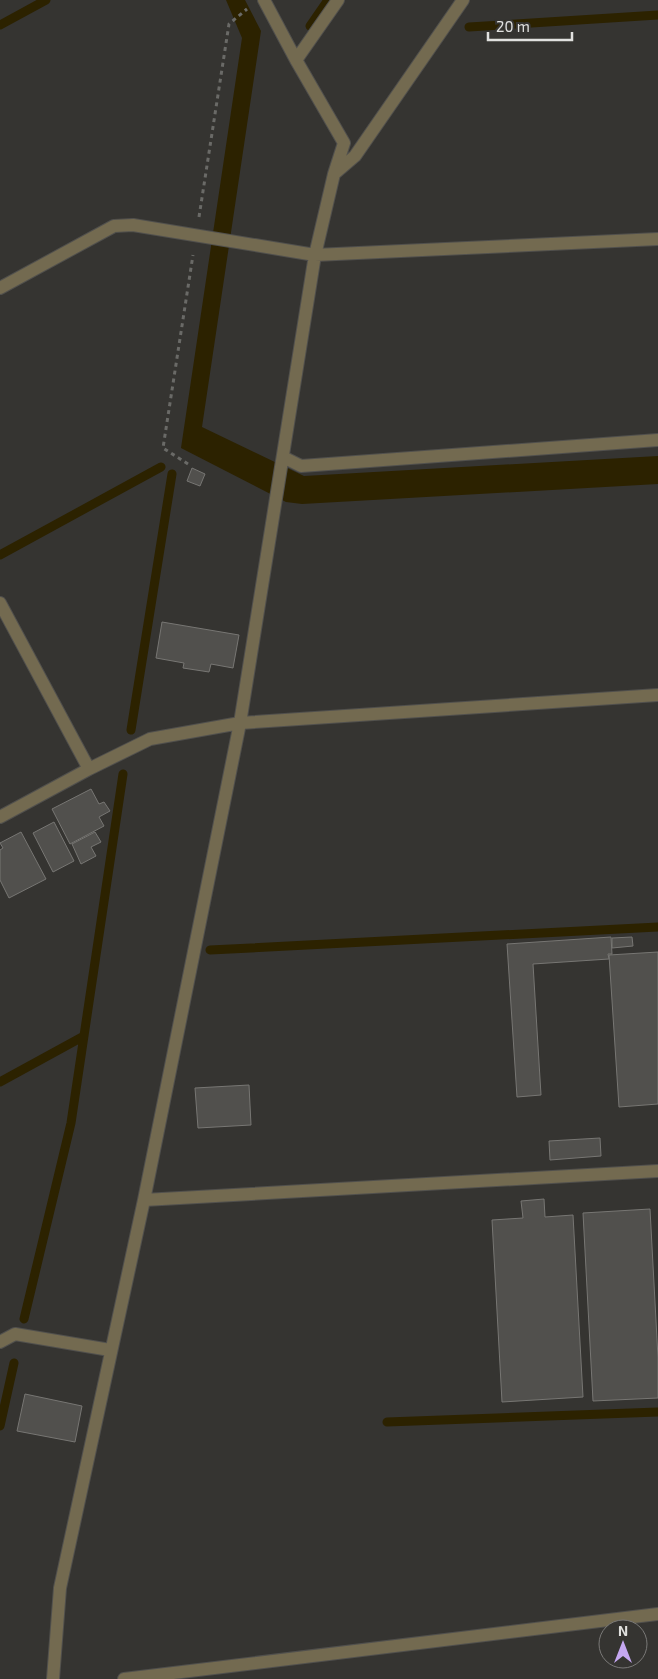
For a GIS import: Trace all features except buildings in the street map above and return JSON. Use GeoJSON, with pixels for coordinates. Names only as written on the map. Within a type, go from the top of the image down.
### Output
{"type":"FeatureCollection","features":[{"type":"Feature","properties":{"kind":"street"},"geometry":{"type":"LineString","coordinates":[[53,1679],[60,1588],[144,1200],[240,723],[315,255],[334,174],[344,143],[264,0]]}},
{"type":"Feature","properties":{"kind":"street"},"geometry":{"type":"LineString","coordinates":[[296,60],[338,0]]}},
{"type":"Feature","properties":{"kind":"street"},"geometry":{"type":"LineString","coordinates":[[334,174],[355,156],[463,0]]}},
{"type":"Feature","properties":{"kind":"street"},"geometry":{"type":"LineString","coordinates":[[0,288],[114,226],[133,225],[315,255],[658,239]]}},
{"type":"Feature","properties":{"kind":"street"},"geometry":{"type":"LineString","coordinates":[[283,457],[301,466],[658,440]]}},
{"type":"Feature","properties":{"kind":"street"},"geometry":{"type":"LineString","coordinates":[[0,603],[89,769]]}},
{"type":"Feature","properties":{"kind":"street"},"geometry":{"type":"LineString","coordinates":[[0,817],[89,769],[150,739],[240,723],[658,695]]}},
{"type":"Feature","properties":{"kind":"street"},"geometry":{"type":"LineString","coordinates":[[144,1200],[658,1171]]}},
{"type":"Feature","properties":{"kind":"street"},"geometry":{"type":"LineString","coordinates":[[0,1342],[15,1334],[110,1350]]}},
{"type":"Feature","properties":{"kind":"street"},"geometry":{"type":"LineString","coordinates":[[124,1679],[658,1614]]}},
{"type":"Feature","properties":{"kind":"path"},"geometry":{"type":"LineString","coordinates":[[228,24],[250,6]]}},
{"type":"Feature","properties":{"kind":"shaded area"},"geometry":{"type":"Polygon","coordinates":[[[226,0],[245,0],[261,31],[202,427],[304,476],[658,456],[658,484],[302,504],[286,502],[181,448],[242,38],[226,0]]]}},
{"type":"Feature","properties":{"kind":"waterway"},"geometry":{"type":"LineString","coordinates":[[0,25],[46,0]]}},
{"type":"Feature","properties":{"kind":"waterway"},"geometry":{"type":"LineString","coordinates":[[310,26],[328,0]]}},
{"type":"Feature","properties":{"kind":"waterway"},"geometry":{"type":"LineString","coordinates":[[469,27],[658,15]]}},
{"type":"Feature","properties":{"kind":"waterway"},"geometry":{"type":"LineString","coordinates":[[0,555],[161,467]]}},
{"type":"Feature","properties":{"kind":"waterway"},"geometry":{"type":"LineString","coordinates":[[131,730],[172,474]]}},
{"type":"Feature","properties":{"kind":"waterway"},"geometry":{"type":"LineString","coordinates":[[24,1319],[71,1123],[123,774]]}},
{"type":"Feature","properties":{"kind":"waterway"},"geometry":{"type":"LineString","coordinates":[[210,950],[658,927]]}},
{"type":"Feature","properties":{"kind":"waterway"},"geometry":{"type":"LineString","coordinates":[[0,1082],[84,1036]]}},
{"type":"Feature","properties":{"kind":"waterway"},"geometry":{"type":"LineString","coordinates":[[0,1426],[14,1363]]}},
{"type":"Feature","properties":{"kind":"waterway"},"geometry":{"type":"LineString","coordinates":[[387,1422],[658,1412]]}}]}
